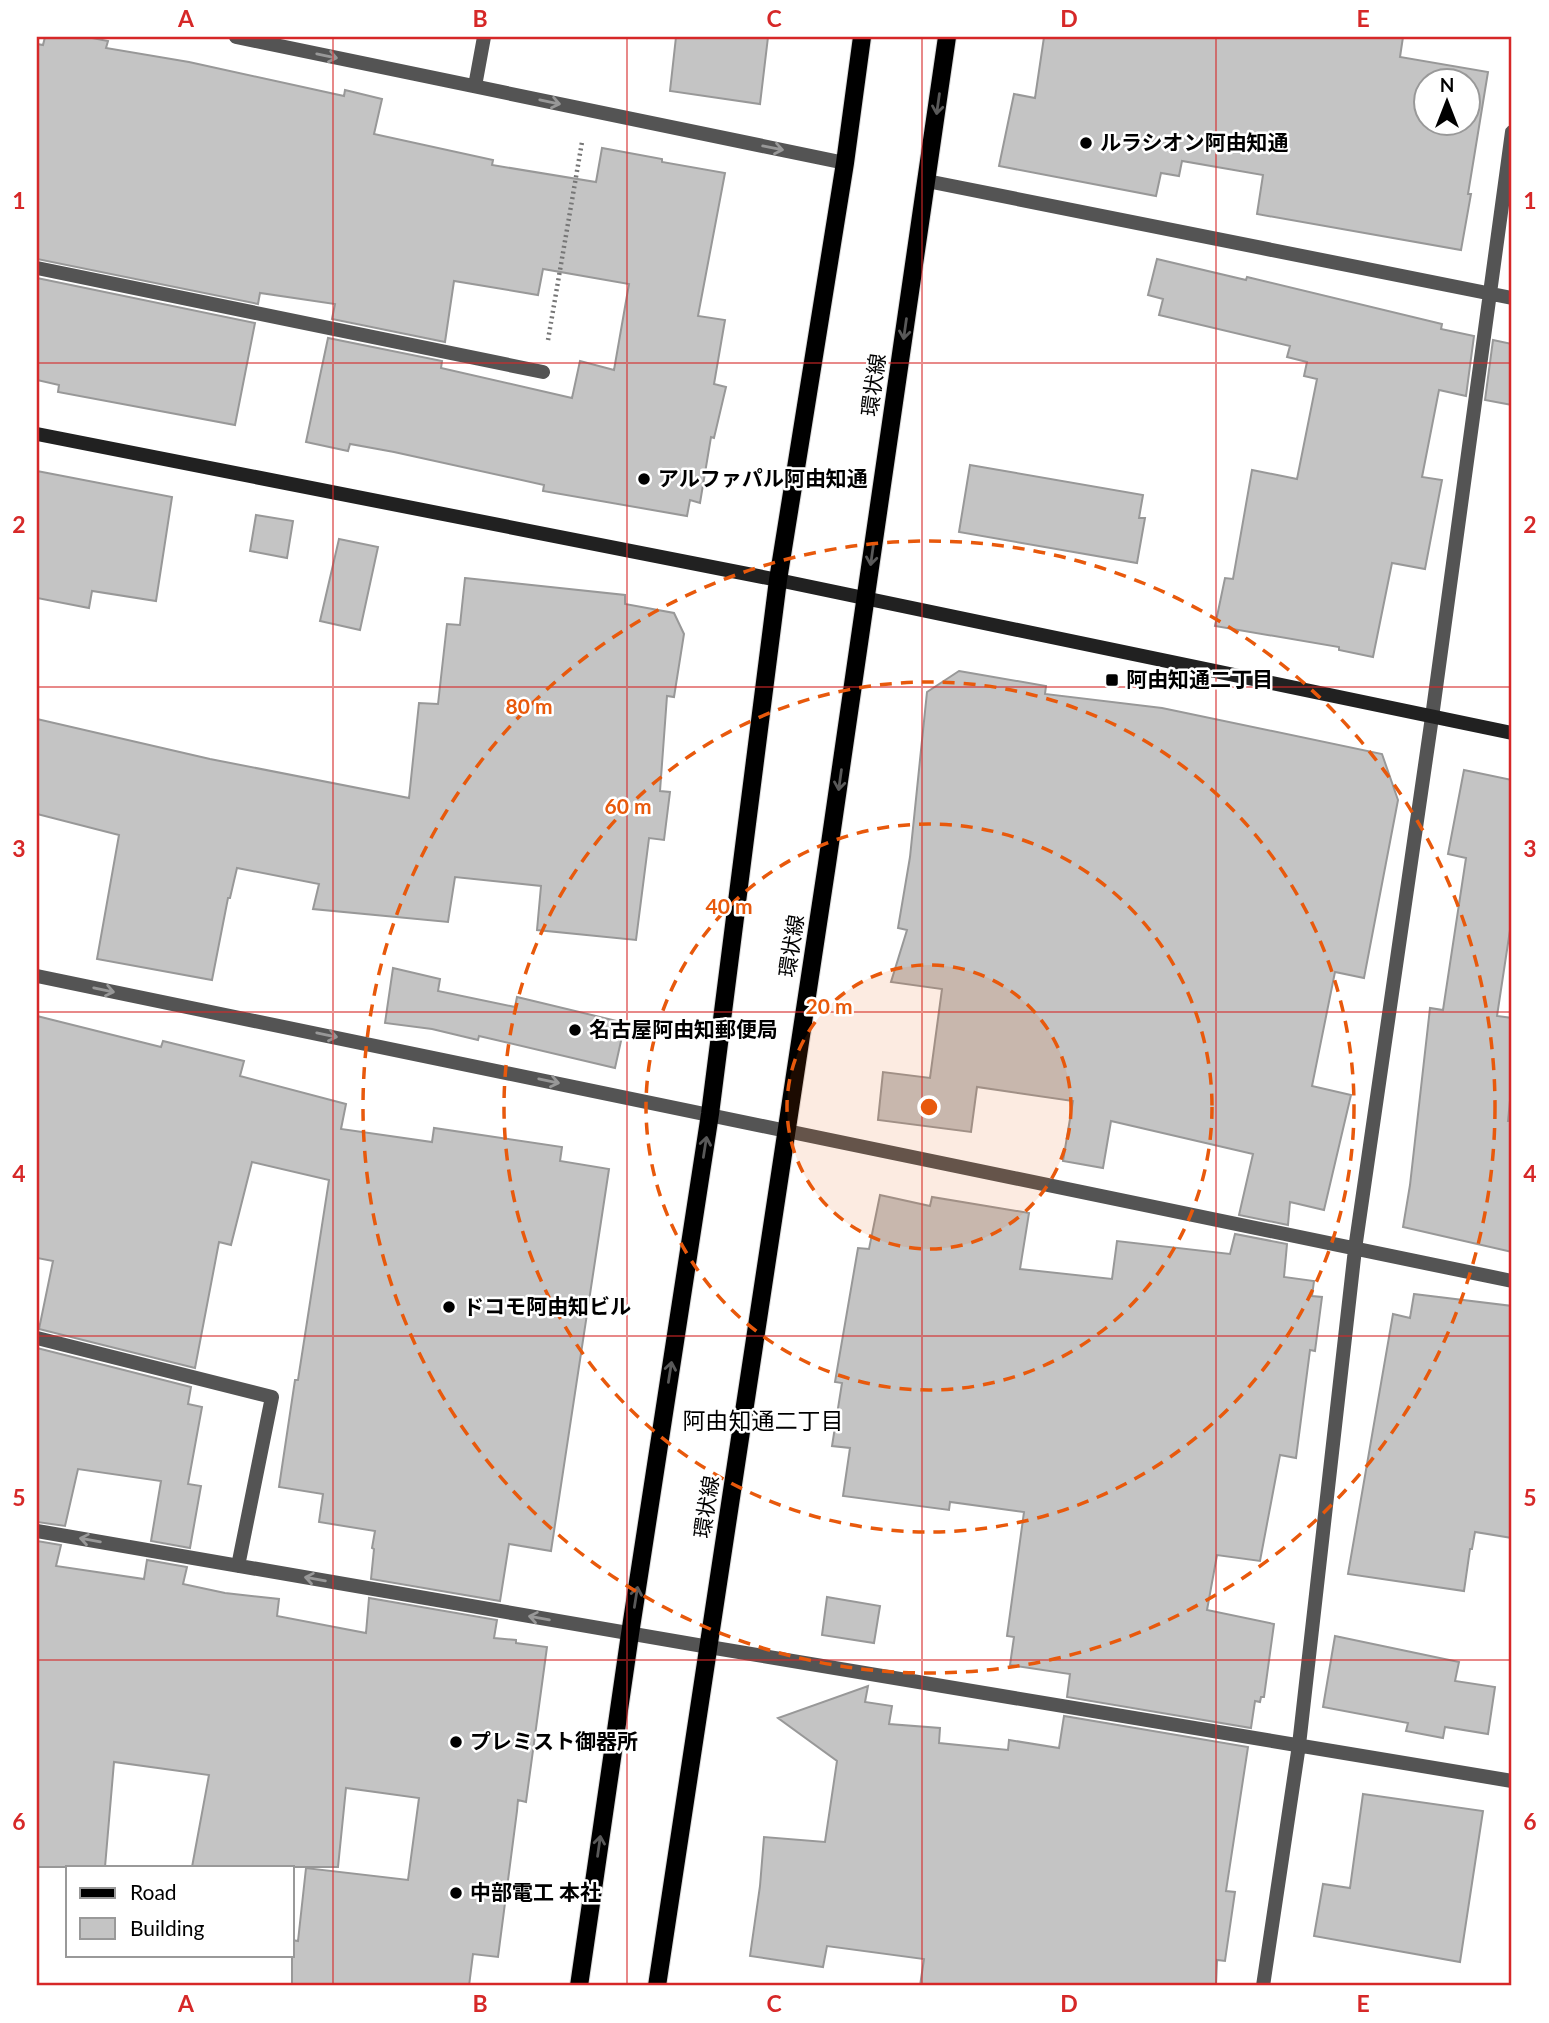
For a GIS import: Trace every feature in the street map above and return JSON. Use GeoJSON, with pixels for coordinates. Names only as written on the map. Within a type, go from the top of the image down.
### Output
{"type":"FeatureCollection","features":[{"type":"Feature","properties":{"kind":"main road"},"geometry":{"type":"LineString","coordinates":[[579,1986],[710,1114],[778,580],[845,163],[862,37]]}},
{"type":"Feature","properties":{"kind":"main road","name":"環状線"},"geometry":{"type":"LineString","coordinates":[[657,1986],[787,1130],[947,37]]}},
{"type":"Feature","properties":{"kind":"street"},"geometry":{"type":"LineString","coordinates":[[236,37],[845,163]]}},
{"type":"Feature","properties":{"kind":"street"},"geometry":{"type":"LineString","coordinates":[[475,86],[484,37]]}},
{"type":"Feature","properties":{"kind":"street"},"geometry":{"type":"LineString","coordinates":[[1263,1986],[1299,1745],[1355,1249],[1432,717],[1512,132]]}},
{"type":"Feature","properties":{"kind":"street"},"geometry":{"type":"LineString","coordinates":[[927,181],[1512,298]]}},
{"type":"Feature","properties":{"kind":"street"},"geometry":{"type":"LineString","coordinates":[[37,268],[543,372]]}},
{"type":"Feature","properties":{"kind":"street"},"geometry":{"type":"LineString","coordinates":[[37,434],[778,580],[1512,733]]}},
{"type":"Feature","properties":{"kind":"street"},"geometry":{"type":"LineString","coordinates":[[37,976],[1512,1281]]}},
{"type":"Feature","properties":{"kind":"street"},"geometry":{"type":"LineString","coordinates":[[37,1338],[272,1397],[238,1566]]}},
{"type":"Feature","properties":{"kind":"street"},"geometry":{"type":"LineString","coordinates":[[37,1531],[630,1634],[1512,1781]]}},
{"type":"Feature","properties":{"kind":"path"},"geometry":{"type":"LineString","coordinates":[[543,372],[587,110]]}},
{"type":"Feature","properties":{"kind":"building"},"geometry":{"type":"Polygon","coordinates":[[[45,37],[87,37],[108,41],[106,48],[189,62],[344,96],[345,90],[382,99],[374,134],[493,160],[492,165],[596,182],[602,148],[725,173],[698,316],[725,320],[714,384],[726,387],[714,438],[711,437],[700,503],[690,500],[687,516],[543,491],[544,485],[394,452],[350,444],[348,451],[306,442],[328,338],[442,361],[441,368],[572,398],[580,361],[614,370],[629,284],[543,269],[538,295],[454,281],[445,342],[332,319],[335,304],[260,293],[258,304],[37,259],[37,44],[43,45],[45,37]]]}},
{"type":"Feature","properties":{"kind":"building"},"geometry":{"type":"Polygon","coordinates":[[[676,37],[768,37],[760,104],[670,91],[676,37]]]}},
{"type":"Feature","properties":{"kind":"building"},"geometry":{"type":"Polygon","coordinates":[[[1044,37],[1403,37],[1400,57],[1453,66],[1412,66],[1412,136],[1478,136],[1461,250],[1257,214],[1263,175],[1182,161],[1179,176],[1161,173],[1156,196],[999,166],[1014,94],[1035,98],[1044,37]]]}},
{"type":"Feature","properties":{"kind":"building"},"geometry":{"type":"Polygon","coordinates":[[[1482,71],[1488,72],[1482,109],[1482,71]]]}},
{"type":"Feature","properties":{"kind":"building"},"geometry":{"type":"Polygon","coordinates":[[[1157,259],[1246,280],[1247,277],[1442,324],[1441,329],[1474,336],[1466,396],[1439,390],[1422,477],[1442,480],[1425,569],[1392,563],[1373,657],[1339,650],[1339,647],[1215,626],[1225,578],[1233,579],[1252,470],[1297,479],[1317,379],[1304,376],[1307,362],[1287,357],[1290,346],[1159,315],[1163,299],[1148,295],[1157,259]]]}},
{"type":"Feature","properties":{"kind":"building"},"geometry":{"type":"Polygon","coordinates":[[[37,278],[255,323],[235,425],[58,392],[59,385],[37,380],[37,278]]]}},
{"type":"Feature","properties":{"kind":"building"},"geometry":{"type":"Polygon","coordinates":[[[1493,340],[1512,344],[1512,405],[1485,400],[1493,340]]]}},
{"type":"Feature","properties":{"kind":"building"},"geometry":{"type":"Polygon","coordinates":[[[970,465],[1143,495],[1139,518],[1145,518],[1137,563],[959,532],[970,465]]]}},
{"type":"Feature","properties":{"kind":"building"},"geometry":{"type":"Polygon","coordinates":[[[37,471],[172,497],[156,601],[92,591],[89,608],[37,598],[37,471]]]}},
{"type":"Feature","properties":{"kind":"building"},"geometry":{"type":"Polygon","coordinates":[[[256,515],[293,521],[287,558],[250,551],[256,515]]]}},
{"type":"Feature","properties":{"kind":"building"},"geometry":{"type":"Polygon","coordinates":[[[339,539],[378,547],[360,630],[320,621],[339,539]]]}},
{"type":"Feature","properties":{"kind":"building"},"geometry":{"type":"Polygon","coordinates":[[[465,578],[625,595],[625,604],[674,613],[684,634],[674,697],[667,696],[660,791],[670,792],[664,840],[649,838],[636,940],[537,930],[541,886],[455,877],[448,922],[313,909],[319,884],[237,868],[228,898],[212,980],[97,959],[119,835],[37,814],[37,719],[210,759],[409,798],[419,703],[438,704],[447,624],[460,625],[465,578]]]}},
{"type":"Feature","properties":{"kind":"building"},"geometry":{"type":"Polygon","coordinates":[[[959,671],[1046,686],[1045,694],[1162,708],[1382,754],[1398,800],[1364,978],[1335,972],[1312,1086],[1351,1095],[1324,1210],[1290,1202],[1288,1225],[1239,1215],[1253,1154],[1111,1121],[1103,1168],[1063,1161],[1073,1101],[977,1087],[971,1132],[878,1120],[883,1072],[930,1078],[942,989],[891,982],[907,930],[898,928],[910,857],[927,692],[959,671]]]}},
{"type":"Feature","properties":{"kind":"building"},"geometry":{"type":"Polygon","coordinates":[[[1464,770],[1512,780],[1512,917],[1497,1016],[1512,1018],[1512,1080],[1508,1121],[1512,1121],[1512,1252],[1403,1227],[1430,1008],[1443,1010],[1466,858],[1448,854],[1464,770]]]}},
{"type":"Feature","properties":{"kind":"building"},"geometry":{"type":"Polygon","coordinates":[[[393,968],[440,979],[438,991],[515,1007],[517,997],[625,1023],[615,1068],[479,1036],[478,1040],[432,1029],[385,1023],[393,968]]]}},
{"type":"Feature","properties":{"kind":"building"},"geometry":{"type":"Polygon","coordinates":[[[37,1016],[161,1047],[163,1041],[244,1061],[240,1076],[346,1104],[341,1129],[432,1142],[434,1128],[562,1147],[560,1161],[609,1169],[551,1551],[509,1544],[500,1601],[371,1579],[375,1531],[319,1522],[323,1494],[279,1487],[329,1180],[252,1162],[231,1245],[219,1242],[195,1368],[39,1329],[53,1261],[37,1258],[37,1016]]]}},
{"type":"Feature","properties":{"kind":"building"},"geometry":{"type":"Polygon","coordinates":[[[880,1195],[930,1206],[932,1197],[1029,1213],[1020,1269],[1112,1279],[1117,1241],[1230,1254],[1235,1234],[1287,1244],[1284,1277],[1314,1281],[1312,1296],[1322,1297],[1315,1351],[1310,1350],[1296,1458],[1280,1455],[1260,1561],[1217,1555],[1207,1610],[1274,1624],[1264,1697],[1261,1697],[1260,1702],[1255,1701],[1251,1728],[1067,1697],[1070,1674],[1010,1665],[1014,1637],[1007,1636],[1024,1512],[950,1502],[949,1510],[843,1496],[850,1448],[832,1446],[842,1383],[835,1382],[858,1248],[869,1249],[880,1195]]]}},
{"type":"Feature","properties":{"kind":"building"},"geometry":{"type":"Polygon","coordinates":[[[1414,1294],[1512,1306],[1512,1538],[1475,1532],[1464,1591],[1348,1574],[1393,1314],[1410,1318],[1414,1294]]]}},
{"type":"Feature","properties":{"kind":"building"},"geometry":{"type":"Polygon","coordinates":[[[37,1348],[191,1387],[188,1404],[202,1407],[188,1484],[201,1486],[190,1548],[151,1541],[161,1481],[78,1469],[65,1526],[37,1522],[37,1348]]]}},
{"type":"Feature","properties":{"kind":"building"},"geometry":{"type":"Polygon","coordinates":[[[37,1541],[61,1545],[56,1566],[144,1579],[147,1560],[187,1567],[183,1584],[225,1593],[279,1599],[277,1616],[366,1633],[369,1598],[497,1620],[494,1638],[547,1647],[526,1802],[518,1800],[498,1957],[473,1954],[469,1986],[292,1986],[292,1956],[294,1940],[298,1941],[306,1868],[408,1880],[419,1798],[346,1788],[338,1867],[192,1866],[209,1775],[114,1762],[105,1866],[37,1867],[37,1541]]]}},
{"type":"Feature","properties":{"kind":"building"},"geometry":{"type":"Polygon","coordinates":[[[827,1597],[880,1606],[874,1643],[822,1635],[827,1597]]]}},
{"type":"Feature","properties":{"kind":"building"},"geometry":{"type":"Polygon","coordinates":[[[1335,1636],[1459,1662],[1455,1681],[1495,1687],[1488,1734],[1445,1727],[1443,1738],[1406,1731],[1408,1723],[1323,1707],[1335,1636]]]}},
{"type":"Feature","properties":{"kind":"building"},"geometry":{"type":"Polygon","coordinates":[[[868,1686],[865,1702],[892,1706],[889,1724],[940,1728],[939,1743],[1008,1750],[1009,1740],[1059,1748],[1064,1716],[1248,1747],[1226,1891],[1235,1892],[1225,1961],[1217,1960],[1216,1986],[920,1986],[924,1959],[827,1946],[823,1967],[750,1956],[764,1837],[825,1842],[837,1761],[778,1718],[868,1686]]]}},
{"type":"Feature","properties":{"kind":"building"},"geometry":{"type":"Polygon","coordinates":[[[1363,1794],[1483,1811],[1460,1962],[1314,1936],[1323,1884],[1350,1888],[1363,1794]]]}},
{"type":"Feature","properties":{"kind":"place","name":"ルラシオン阿由知通"},"geometry":{"type":"Point","coordinates":[1086,143]}},
{"type":"Feature","properties":{"kind":"place","name":"アルファパル阿由知通"},"geometry":{"type":"Point","coordinates":[644,479]}},
{"type":"Feature","properties":{"kind":"place","name":"阿由知通二丁目"},"geometry":{"type":"Point","coordinates":[1112,680]}},
{"type":"Feature","properties":{"kind":"place","name":"名古屋阿由知郵便局"},"geometry":{"type":"Point","coordinates":[575,1030]}},
{"type":"Feature","properties":{"kind":"place","name":"ドコモ阿由知ビル"},"geometry":{"type":"Point","coordinates":[449,1307]}},
{"type":"Feature","properties":{"kind":"place","name":"プレミスト御器所"},"geometry":{"type":"Point","coordinates":[456,1742]}},
{"type":"Feature","properties":{"kind":"place","name":"中部電工 本社"},"geometry":{"type":"Point","coordinates":[456,1893]}},
{"type":"Feature","properties":{"kind":"district","name":"阿由知通二丁目"},"geometry":{"type":"Point","coordinates":[763,1421]}}]}
